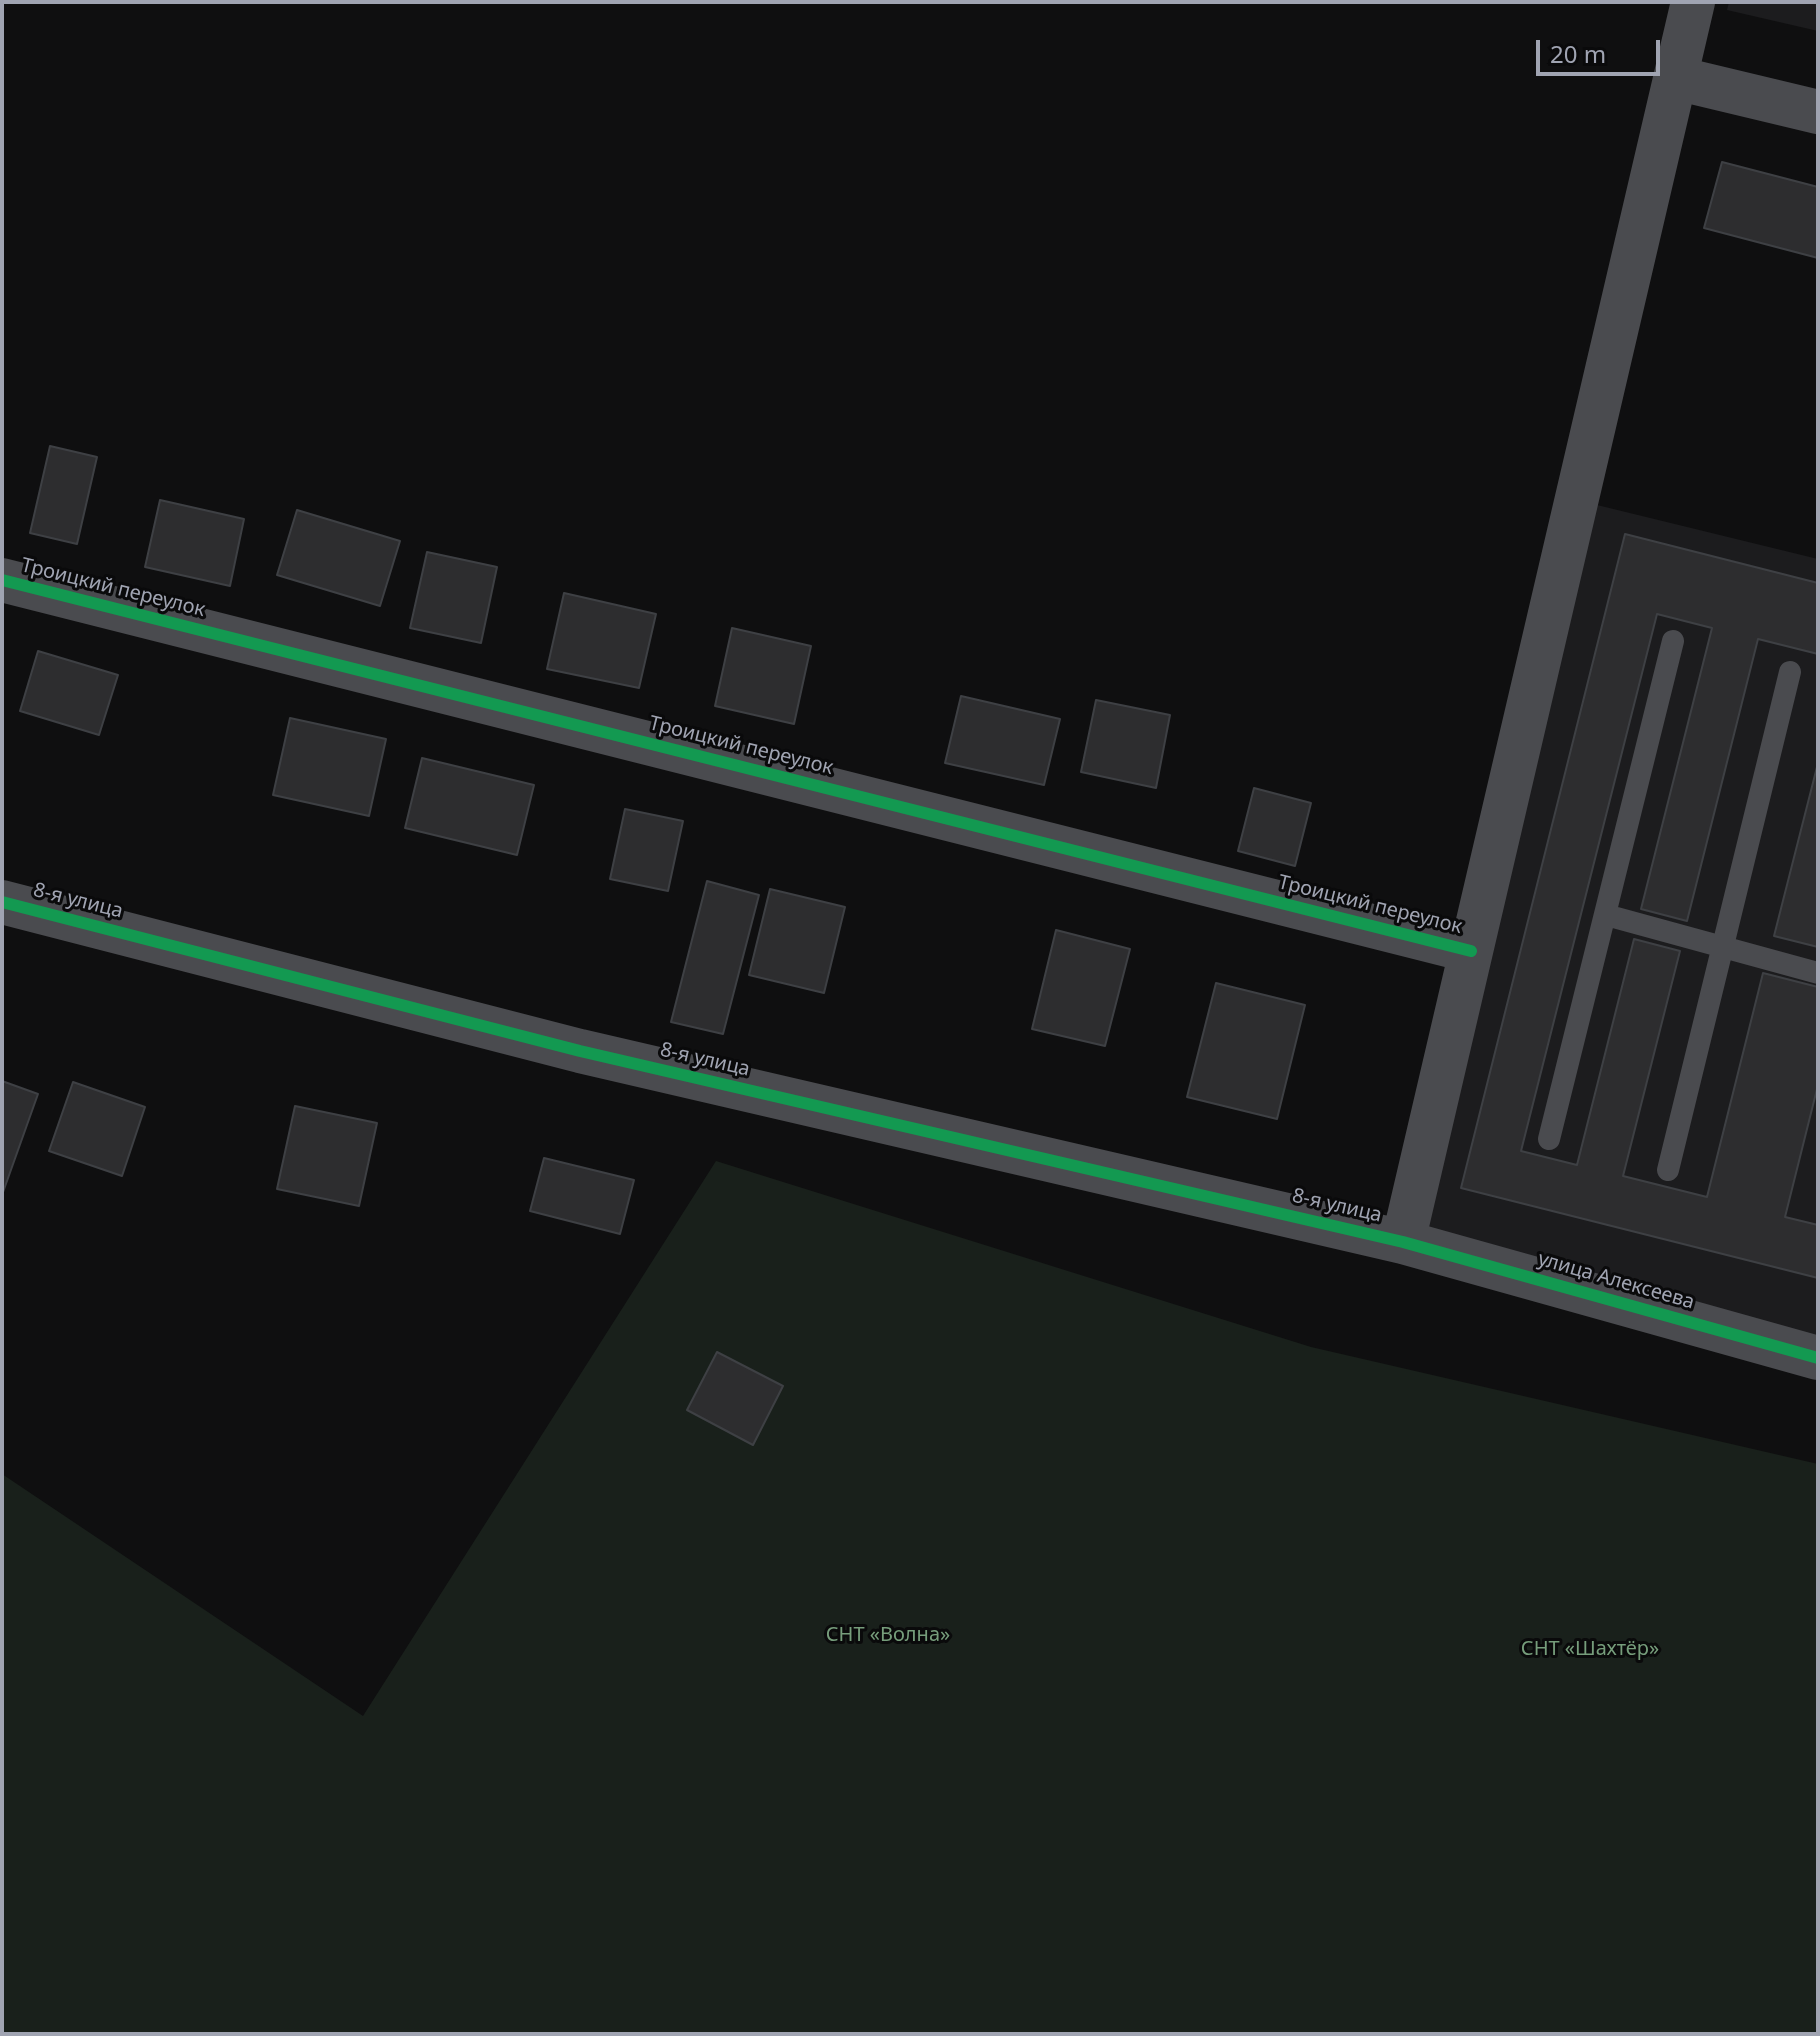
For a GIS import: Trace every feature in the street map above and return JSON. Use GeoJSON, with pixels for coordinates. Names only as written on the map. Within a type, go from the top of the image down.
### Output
{"type":"FeatureCollection","features":[{"type":"Feature","properties":{"kind":"street"},"geometry":{"type":"LineString","coordinates":[[1403,1242],[1693,2]]}},
{"type":"Feature","properties":{"kind":"street"},"geometry":{"type":"LineString","coordinates":[[1676,78],[1818,112]]}},
{"type":"Feature","properties":{"kind":"street","name":"Троицкий переулок"},"geometry":{"type":"LineString","coordinates":[[2,580],[1471,951]]}},
{"type":"Feature","properties":{"kind":"street","name":"8-я улица"},"geometry":{"type":"LineString","coordinates":[[2,902],[580,1051],[1403,1242]]}},
{"type":"Feature","properties":{"kind":"street","name":"улица Алексеева"},"geometry":{"type":"LineString","coordinates":[[1403,1242],[1818,1358]]}},
{"type":"Feature","properties":{"kind":"lane"},"geometry":{"type":"LineString","coordinates":[[1549,1139],[1673,641]]}},
{"type":"Feature","properties":{"kind":"lane"},"geometry":{"type":"LineString","coordinates":[[1668,1170],[1790,672]]}},
{"type":"Feature","properties":{"kind":"lane"},"geometry":{"type":"LineString","coordinates":[[1606,915],[1818,973]]}},
{"type":"Feature","properties":{"kind":"shaded area"},"geometry":{"type":"Polygon","coordinates":[[[1729,2],[1818,2],[1818,31],[1727,10],[1729,2]]]}},
{"type":"Feature","properties":{"kind":"shaded area"},"geometry":{"type":"Polygon","coordinates":[[[1597,505],[1818,559],[1818,1337],[1415,1238],[1597,505]]]}},
{"type":"Feature","properties":{"kind":"green space","name":"СНТ «Волна»"},"geometry":{"type":"Polygon","coordinates":[[[716,1161],[1311,1347],[1818,1464],[1818,2034],[2,2034],[2,1474],[363,1716],[716,1161]]]}},
{"type":"Feature","properties":{"kind":"building"},"geometry":{"type":"Polygon","coordinates":[[[1722,162],[1818,187],[1818,258],[1704,228],[1722,162]]]}},
{"type":"Feature","properties":{"kind":"building"},"geometry":{"type":"Polygon","coordinates":[[[50,446],[97,457],[77,544],[30,533],[50,446]]]}},
{"type":"Feature","properties":{"kind":"building"},"geometry":{"type":"Polygon","coordinates":[[[160,500],[244,519],[230,586],[145,567],[160,500]]]}},
{"type":"Feature","properties":{"kind":"building"},"geometry":{"type":"Polygon","coordinates":[[[297,510],[400,541],[380,606],[277,575],[297,510]]]}},
{"type":"Feature","properties":{"kind":"building"},"geometry":{"type":"Polygon","coordinates":[[[1625,534],[1818,583],[1818,654],[1758,639],[1687,921],[1641,909],[1712,628],[1657,614],[1521,1151],[1577,1165],[1634,939],[1680,951],[1623,1176],[1707,1197],[1763,973],[1818,987],[1818,1085],[1785,1217],[1818,1225],[1818,1278],[1461,1188],[1625,534]]]}},
{"type":"Feature","properties":{"kind":"building"},"geometry":{"type":"Polygon","coordinates":[[[427,552],[497,567],[481,643],[410,628],[427,552]]]}},
{"type":"Feature","properties":{"kind":"building"},"geometry":{"type":"Polygon","coordinates":[[[564,593],[656,614],[639,688],[547,669],[564,593]]]}},
{"type":"Feature","properties":{"kind":"building"},"geometry":{"type":"Polygon","coordinates":[[[732,628],[811,646],[794,724],[715,706],[732,628]]]}},
{"type":"Feature","properties":{"kind":"building"},"geometry":{"type":"Polygon","coordinates":[[[38,651],[118,675],[99,735],[20,711],[38,651]]]}},
{"type":"Feature","properties":{"kind":"building"},"geometry":{"type":"Polygon","coordinates":[[[961,696],[1060,719],[1044,785],[945,763],[961,696]]]}},
{"type":"Feature","properties":{"kind":"building"},"geometry":{"type":"Polygon","coordinates":[[[1096,700],[1170,715],[1156,788],[1081,772],[1096,700]]]}},
{"type":"Feature","properties":{"kind":"building"},"geometry":{"type":"Polygon","coordinates":[[[290,718],[386,739],[369,816],[273,795],[290,718]]]}},
{"type":"Feature","properties":{"kind":"building"},"geometry":{"type":"Polygon","coordinates":[[[422,758],[534,785],[517,855],[405,828],[422,758]]]}},
{"type":"Feature","properties":{"kind":"building"},"geometry":{"type":"Polygon","coordinates":[[[1818,763],[1818,947],[1774,936],[1818,763]]]}},
{"type":"Feature","properties":{"kind":"building"},"geometry":{"type":"Polygon","coordinates":[[[1254,788],[1311,803],[1295,866],[1238,851],[1254,788]]]}},
{"type":"Feature","properties":{"kind":"building"},"geometry":{"type":"Polygon","coordinates":[[[625,809],[683,821],[668,891],[610,879],[625,809]]]}},
{"type":"Feature","properties":{"kind":"building"},"geometry":{"type":"Polygon","coordinates":[[[707,881],[759,895],[723,1034],[671,1022],[707,881]]]}},
{"type":"Feature","properties":{"kind":"building"},"geometry":{"type":"Polygon","coordinates":[[[770,889],[845,907],[824,993],[749,975],[770,889]]]}},
{"type":"Feature","properties":{"kind":"building"},"geometry":{"type":"Polygon","coordinates":[[[1056,930],[1130,949],[1105,1046],[1032,1029],[1056,930]]]}},
{"type":"Feature","properties":{"kind":"building"},"geometry":{"type":"Polygon","coordinates":[[[1216,983],[1305,1005],[1277,1119],[1187,1097],[1216,983]]]}},
{"type":"Feature","properties":{"kind":"building"},"geometry":{"type":"Polygon","coordinates":[[[2,1081],[38,1094],[2,1195],[2,1081]]]}},
{"type":"Feature","properties":{"kind":"building"},"geometry":{"type":"Polygon","coordinates":[[[73,1082],[145,1107],[122,1176],[49,1151],[73,1082]]]}},
{"type":"Feature","properties":{"kind":"building"},"geometry":{"type":"Polygon","coordinates":[[[295,1106],[377,1123],[359,1206],[277,1189],[295,1106]]]}},
{"type":"Feature","properties":{"kind":"building"},"geometry":{"type":"Polygon","coordinates":[[[544,1158],[634,1180],[620,1234],[530,1211],[544,1158]]]}},
{"type":"Feature","properties":{"kind":"building"},"geometry":{"type":"Polygon","coordinates":[[[717,1352],[783,1386],[753,1445],[687,1410],[717,1352]]]}},
{"type":"Feature","properties":{"kind":"cycle path"},"geometry":{"type":"LineString","coordinates":[[2,580],[1471,951]]}},
{"type":"Feature","properties":{"kind":"cycle path"},"geometry":{"type":"LineString","coordinates":[[2,902],[580,1051],[1403,1242],[1818,1358]]}},
{"type":"Feature","properties":{"kind":"park label","name":"СНТ «Шахтёр»"},"geometry":{"type":"Point","coordinates":[1590,1649]}}]}
